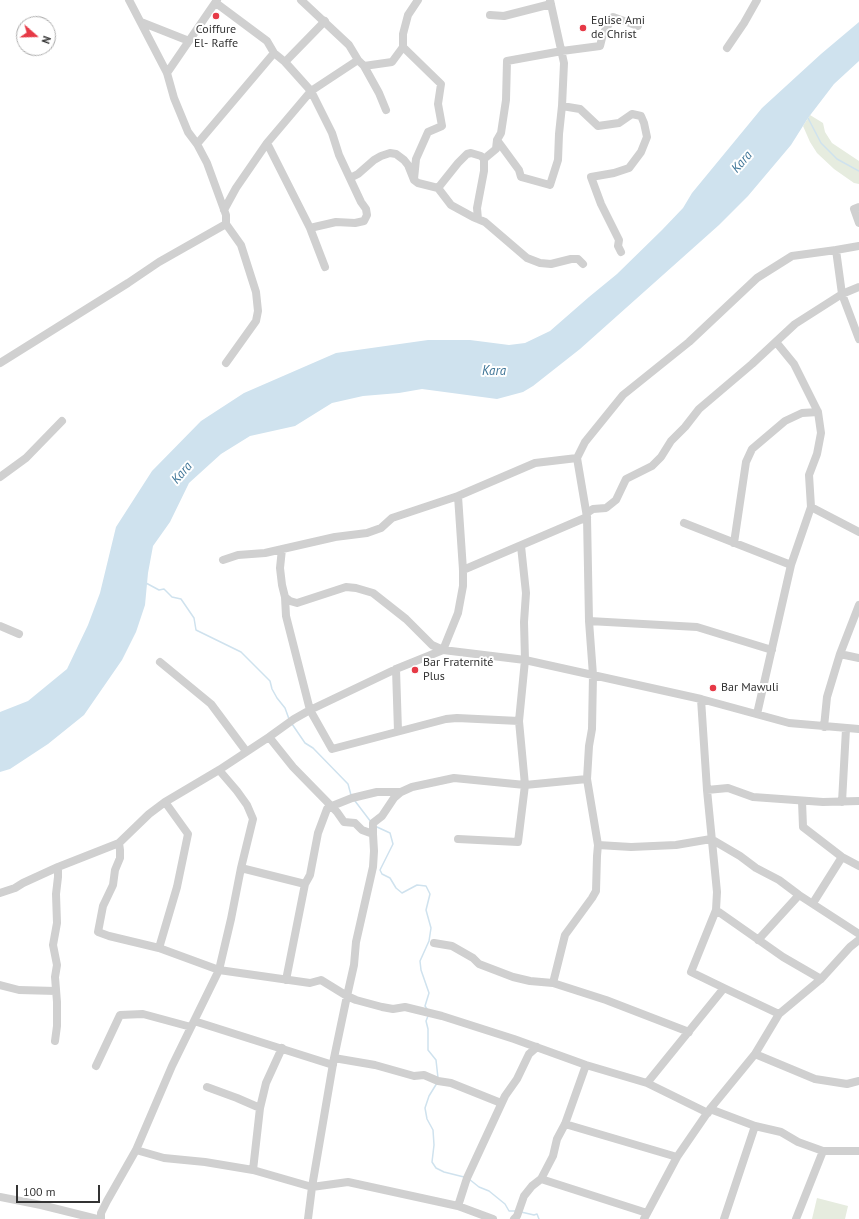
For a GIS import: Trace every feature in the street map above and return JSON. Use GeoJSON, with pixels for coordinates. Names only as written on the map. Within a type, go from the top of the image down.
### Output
{"type":"FeatureCollection","features":[{"type":"Feature","properties":{"kind":"street"},"geometry":{"type":"LineString","coordinates":[[129,0],[167,73],[174,98],[188,132],[197,144],[206,163],[226,215],[226,224],[241,245],[256,292],[258,311],[256,321],[226,363]]}},
{"type":"Feature","properties":{"kind":"street"},"geometry":{"type":"LineString","coordinates":[[301,0],[349,45],[379,93],[386,110]]}},
{"type":"Feature","properties":{"kind":"street"},"geometry":{"type":"LineString","coordinates":[[224,210],[267,143],[311,91],[361,63],[392,62],[403,47],[403,34],[408,15],[418,0]]}},
{"type":"Feature","properties":{"kind":"street"},"geometry":{"type":"LineString","coordinates":[[727,48],[757,0]]}},
{"type":"Feature","properties":{"kind":"street"},"geometry":{"type":"LineString","coordinates":[[167,73],[217,1],[267,41],[274,52],[311,91],[332,133],[339,155],[366,209],[367,215],[364,221],[355,223],[336,222],[310,228]]}},
{"type":"Feature","properties":{"kind":"street"},"geometry":{"type":"LineString","coordinates":[[490,15],[504,16],[550,2],[564,63],[558,160],[550,185],[521,177],[519,170],[497,140]]}},
{"type":"Feature","properties":{"kind":"street"},"geometry":{"type":"LineString","coordinates":[[484,159],[496,149],[497,140],[501,133],[506,100],[507,61],[600,46],[603,34],[613,17],[638,26]]}},
{"type":"Feature","properties":{"kind":"street"},"geometry":{"type":"LineString","coordinates":[[285,62],[324,21]]}},
{"type":"Feature","properties":{"kind":"street"},"geometry":{"type":"LineString","coordinates":[[141,22],[189,41]]}},
{"type":"Feature","properties":{"kind":"street"},"geometry":{"type":"LineString","coordinates":[[403,47],[441,84],[438,104],[442,126],[428,132],[416,159],[414,180]]}},
{"type":"Feature","properties":{"kind":"street"},"geometry":{"type":"LineString","coordinates":[[197,144],[229,108],[274,52]]}},
{"type":"Feature","properties":{"kind":"street"},"geometry":{"type":"LineString","coordinates":[[562,106],[580,109],[598,126],[619,123],[632,114],[641,116],[644,123],[647,137],[641,152],[629,168],[614,173],[592,177],[601,204],[619,240],[618,246],[621,252]]}},
{"type":"Feature","properties":{"kind":"street"},"geometry":{"type":"LineString","coordinates":[[267,143],[310,228],[325,267]]}},
{"type":"Feature","properties":{"kind":"street"},"geometry":{"type":"LineString","coordinates":[[438,188],[467,154],[471,153],[482,156],[484,159],[484,171],[477,208],[478,219]]}},
{"type":"Feature","properties":{"kind":"street"},"geometry":{"type":"LineString","coordinates":[[350,178],[358,174],[381,156],[396,154],[408,165],[414,180],[418,183],[438,188],[451,204],[484,222],[527,258],[540,263],[551,264],[571,259],[578,259],[583,264]]}},
{"type":"Feature","properties":{"kind":"street"},"geometry":{"type":"LineString","coordinates":[[859,207],[854,209],[859,223]]}},
{"type":"Feature","properties":{"kind":"street"},"geometry":{"type":"LineString","coordinates":[[0,363],[159,262],[226,224]]}},
{"type":"Feature","properties":{"kind":"street"},"geometry":{"type":"LineString","coordinates":[[554,983],[565,935],[596,891],[598,845],[587,779],[589,746],[592,729],[593,675],[589,621],[587,515],[577,458],[585,442],[623,395],[689,342],[757,278],[792,256],[859,246]]}},
{"type":"Feature","properties":{"kind":"street"},"geometry":{"type":"LineString","coordinates":[[836,250],[842,294],[859,339]]}},
{"type":"Feature","properties":{"kind":"street"},"geometry":{"type":"LineString","coordinates":[[463,570],[521,546],[587,515],[593,509],[606,508],[616,500],[626,479],[652,466],[661,457],[671,441],[685,427],[699,409],[752,364],[795,324],[842,294],[859,287]]}},
{"type":"Feature","properties":{"kind":"street"},"geometry":{"type":"LineString","coordinates":[[756,714],[791,565],[811,507],[809,474],[817,454],[821,433],[818,412],[794,364],[776,342]]}},
{"type":"Feature","properties":{"kind":"street"},"geometry":{"type":"LineString","coordinates":[[734,543],[746,462],[752,449],[785,421],[802,413],[818,412]]}},
{"type":"Feature","properties":{"kind":"street"},"geometry":{"type":"LineString","coordinates":[[0,477],[26,458],[62,422]]}},
{"type":"Feature","properties":{"kind":"street"},"geometry":{"type":"LineString","coordinates":[[223,560],[238,555],[265,553],[335,537],[367,533],[381,528],[392,518],[458,496],[535,463],[577,458]]}},
{"type":"Feature","properties":{"kind":"street"},"geometry":{"type":"LineString","coordinates":[[0,893],[15,888],[58,867],[119,844],[149,814],[165,802],[219,770],[310,710],[396,669],[443,650],[458,613],[463,586],[458,496]]}},
{"type":"Feature","properties":{"kind":"street"},"geometry":{"type":"LineString","coordinates":[[811,507],[859,532]]}},
{"type":"Feature","properties":{"kind":"street"},"geometry":{"type":"LineString","coordinates":[[684,523],[791,565]]}},
{"type":"Feature","properties":{"kind":"street"},"geometry":{"type":"LineString","coordinates":[[458,839],[518,842],[525,784],[519,721],[525,660],[524,622],[526,593],[521,546]]}},
{"type":"Feature","properties":{"kind":"street"},"geometry":{"type":"LineString","coordinates":[[282,549],[280,568],[285,597],[286,616],[310,710],[332,749],[446,719],[519,721]]}},
{"type":"Feature","properties":{"kind":"street"},"geometry":{"type":"LineString","coordinates":[[285,597],[290,601],[297,603],[346,587],[356,588],[373,593],[406,619],[432,645],[443,650],[525,660],[701,699],[788,723],[859,729]]}},
{"type":"Feature","properties":{"kind":"street"},"geometry":{"type":"LineString","coordinates":[[824,727],[827,697],[840,654],[859,605]]}},
{"type":"Feature","properties":{"kind":"street"},"geometry":{"type":"LineString","coordinates":[[589,621],[697,626],[772,650]]}},
{"type":"Feature","properties":{"kind":"street"},"geometry":{"type":"LineString","coordinates":[[0,626],[19,634]]}},
{"type":"Feature","properties":{"kind":"street"},"geometry":{"type":"LineString","coordinates":[[840,654],[859,658]]}},
{"type":"Feature","properties":{"kind":"street"},"geometry":{"type":"LineString","coordinates":[[160,662],[210,704],[246,751]]}},
{"type":"Feature","properties":{"kind":"street"},"geometry":{"type":"LineString","coordinates":[[396,669],[398,731]]}},
{"type":"Feature","properties":{"kind":"street"},"geometry":{"type":"LineString","coordinates":[[701,699],[711,839],[717,892],[716,910],[691,972],[778,1014]]}},
{"type":"Feature","properties":{"kind":"street"},"geometry":{"type":"LineString","coordinates":[[842,802],[846,729]]}},
{"type":"Feature","properties":{"kind":"street"},"geometry":{"type":"LineString","coordinates":[[269,738],[293,767],[332,806],[344,822],[355,823],[362,830],[373,834]]}},
{"type":"Feature","properties":{"kind":"street"},"geometry":{"type":"LineString","coordinates":[[101,1219],[101,1213],[136,1150],[160,1092],[219,970],[231,919],[240,868],[253,819],[243,800],[219,770]]}},
{"type":"Feature","properties":{"kind":"street"},"geometry":{"type":"LineString","coordinates":[[308,1219],[312,1187],[346,996],[354,965],[356,942],[373,867],[374,851],[372,823],[382,816],[394,798],[401,792],[412,787],[454,778],[525,784],[587,779]]}},
{"type":"Feature","properties":{"kind":"street"},"geometry":{"type":"LineString","coordinates":[[707,790],[728,788],[753,797],[802,801],[859,801]]}},
{"type":"Feature","properties":{"kind":"street"},"geometry":{"type":"LineString","coordinates":[[286,980],[305,884],[310,875],[318,833],[327,810],[332,806],[352,798],[377,792],[401,792]]}},
{"type":"Feature","properties":{"kind":"street"},"geometry":{"type":"LineString","coordinates":[[802,801],[803,827],[842,857],[859,866]]}},
{"type":"Feature","properties":{"kind":"street"},"geometry":{"type":"LineString","coordinates":[[159,948],[177,887],[188,834],[165,802]]}},
{"type":"Feature","properties":{"kind":"street"},"geometry":{"type":"LineString","coordinates":[[598,845],[676,845],[711,839],[740,856],[756,868],[779,880],[799,895],[859,934]]}},
{"type":"Feature","properties":{"kind":"street"},"geometry":{"type":"LineString","coordinates":[[119,844],[120,858],[115,870],[113,885],[103,906],[98,932],[159,948],[219,970],[310,983],[321,980],[346,996],[382,1007],[393,1009],[405,1007],[442,1016],[537,1047],[586,1065],[647,1083],[709,1111],[755,1126],[781,1132],[798,1142],[824,1151],[859,1151]]}},
{"type":"Feature","properties":{"kind":"street"},"geometry":{"type":"LineString","coordinates":[[813,903],[842,857]]}},
{"type":"Feature","properties":{"kind":"street"},"geometry":{"type":"LineString","coordinates":[[55,1041],[57,1010],[55,977],[57,965],[53,945],[57,923],[56,894],[58,867]]}},
{"type":"Feature","properties":{"kind":"street"},"geometry":{"type":"LineString","coordinates":[[240,868],[305,884]]}},
{"type":"Feature","properties":{"kind":"street"},"geometry":{"type":"LineString","coordinates":[[758,940],[799,895]]}},
{"type":"Feature","properties":{"kind":"street"},"geometry":{"type":"LineString","coordinates":[[716,910],[783,958],[821,979]]}},
{"type":"Feature","properties":{"kind":"street"},"geometry":{"type":"LineString","coordinates":[[541,1179],[646,1216],[677,1157],[709,1111],[755,1054],[778,1014],[821,979],[850,947],[859,940]]}},
{"type":"Feature","properties":{"kind":"street"},"geometry":{"type":"LineString","coordinates":[[434,943],[452,946],[473,958],[479,964],[513,977],[554,983],[606,1000],[689,1032]]}},
{"type":"Feature","properties":{"kind":"street"},"geometry":{"type":"LineString","coordinates":[[0,984],[19,990],[56,991]]}},
{"type":"Feature","properties":{"kind":"street"},"geometry":{"type":"LineString","coordinates":[[647,1083],[724,988]]}},
{"type":"Feature","properties":{"kind":"street"},"geometry":{"type":"LineString","coordinates":[[96,1066],[120,1014],[143,1014],[193,1024],[334,1061],[375,1065],[414,1076],[424,1075],[438,1081],[451,1083],[501,1103]]}},
{"type":"Feature","properties":{"kind":"street"},"geometry":{"type":"LineString","coordinates":[[458,1206],[467,1178],[504,1096],[517,1078],[529,1054],[537,1047]]}},
{"type":"Feature","properties":{"kind":"street"},"geometry":{"type":"LineString","coordinates":[[253,1170],[260,1108],[266,1083],[282,1048]]}},
{"type":"Feature","properties":{"kind":"street"},"geometry":{"type":"LineString","coordinates":[[755,1054],[815,1079],[847,1084],[859,1081]]}},
{"type":"Feature","properties":{"kind":"street"},"geometry":{"type":"LineString","coordinates":[[514,1219],[517,1216],[524,1196],[532,1186],[541,1179],[553,1156],[557,1139],[565,1124],[586,1065]]}},
{"type":"Feature","properties":{"kind":"street"},"geometry":{"type":"LineString","coordinates":[[207,1087],[260,1108]]}},
{"type":"Feature","properties":{"kind":"street"},"geometry":{"type":"LineString","coordinates":[[565,1124],[677,1157]]}},
{"type":"Feature","properties":{"kind":"street"},"geometry":{"type":"LineString","coordinates":[[724,1219],[755,1126]]}},
{"type":"Feature","properties":{"kind":"street"},"geometry":{"type":"LineString","coordinates":[[136,1150],[164,1158],[205,1162],[253,1170],[312,1187],[348,1182],[458,1206],[492,1219]]}},
{"type":"Feature","properties":{"kind":"street"},"geometry":{"type":"LineString","coordinates":[[796,1219],[824,1151]]}},
{"type":"Feature","properties":{"kind":"street"},"geometry":{"type":"LineString","coordinates":[[0,1197],[41,1205],[97,1219]]}},
{"type":"Feature","properties":{"kind":"shaded area"},"geometry":{"type":"Polygon","coordinates":[[[810,115],[823,123],[825,132],[832,143],[859,161],[859,184],[854,183],[834,169],[817,153],[803,126],[810,115]]]}},
{"type":"Feature","properties":{"kind":"shaded area"},"geometry":{"type":"Polygon","coordinates":[[[817,1198],[848,1206],[845,1219],[812,1219],[817,1198]]]}},
{"type":"Feature","properties":{"kind":"water","name":"Kara"},"geometry":{"type":"Polygon","coordinates":[[[859,22],[859,61],[834,84],[808,118],[791,145],[748,196],[719,225],[580,349],[533,386],[523,392],[497,399],[422,389],[399,393],[363,396],[332,403],[295,426],[250,436],[221,454],[189,483],[170,522],[153,546],[148,573],[145,605],[136,632],[122,660],[84,715],[48,744],[10,769],[0,772],[0,712],[28,701],[67,669],[88,625],[100,593],[116,527],[152,471],[201,421],[244,393],[336,353],[428,340],[470,340],[509,345],[525,343],[550,331],[617,274],[683,208],[692,193],[762,108],[821,54],[859,22]]]}},
{"type":"Feature","properties":{"kind":"waterway"},"geometry":{"type":"LineString","coordinates":[[808,118],[821,143],[837,159],[859,171]]}},
{"type":"Feature","properties":{"kind":"waterway"},"geometry":{"type":"LineString","coordinates":[[146,583],[159,590],[164,589],[172,597],[181,599],[194,618],[196,630],[241,652],[270,681],[272,689],[285,708],[289,719]]}},
{"type":"Feature","properties":{"kind":"waterway"},"geometry":{"type":"LineString","coordinates":[[292,724],[305,743],[313,748],[348,784],[351,795]]}},
{"type":"Feature","properties":{"kind":"waterway"},"geometry":{"type":"LineString","coordinates":[[355,801],[371,822]]}},
{"type":"Feature","properties":{"kind":"waterway"},"geometry":{"type":"LineString","coordinates":[[377,827],[390,833],[393,844],[380,870],[382,874],[390,878],[396,888],[402,893],[417,885],[426,886],[430,894],[426,910],[431,928],[429,941],[420,961],[421,970],[429,993],[425,1006],[427,1009]]}},
{"type":"Feature","properties":{"kind":"waterway"},"geometry":{"type":"LineString","coordinates":[[428,1016],[426,1021],[428,1029],[428,1050],[436,1060],[438,1078]]}},
{"type":"Feature","properties":{"kind":"waterway"},"geometry":{"type":"LineString","coordinates":[[437,1083],[429,1096],[425,1108],[427,1119],[433,1130],[434,1145],[432,1162],[436,1168],[444,1172],[464,1177]]}},
{"type":"Feature","properties":{"kind":"waterway"},"geometry":{"type":"LineString","coordinates":[[469,1179],[479,1187],[489,1191],[505,1204],[509,1211],[515,1211]]}},
{"type":"Feature","properties":{"kind":"waterway"},"geometry":{"type":"LineString","coordinates":[[521,1212],[534,1215],[537,1214],[539,1219]]}},
{"type":"Feature","properties":{"kind":"place","name":"Coiffure El- Raffe"},"geometry":{"type":"Point","coordinates":[216,16]}},
{"type":"Feature","properties":{"kind":"place","name":"Eglise Ami de Christ"},"geometry":{"type":"Point","coordinates":[583,28]}},
{"type":"Feature","properties":{"kind":"place","name":"Bar Fraternité Plus"},"geometry":{"type":"Point","coordinates":[415,670]}},
{"type":"Feature","properties":{"kind":"place","name":"Bar Mawuli"},"geometry":{"type":"Point","coordinates":[713,688]}}]}
